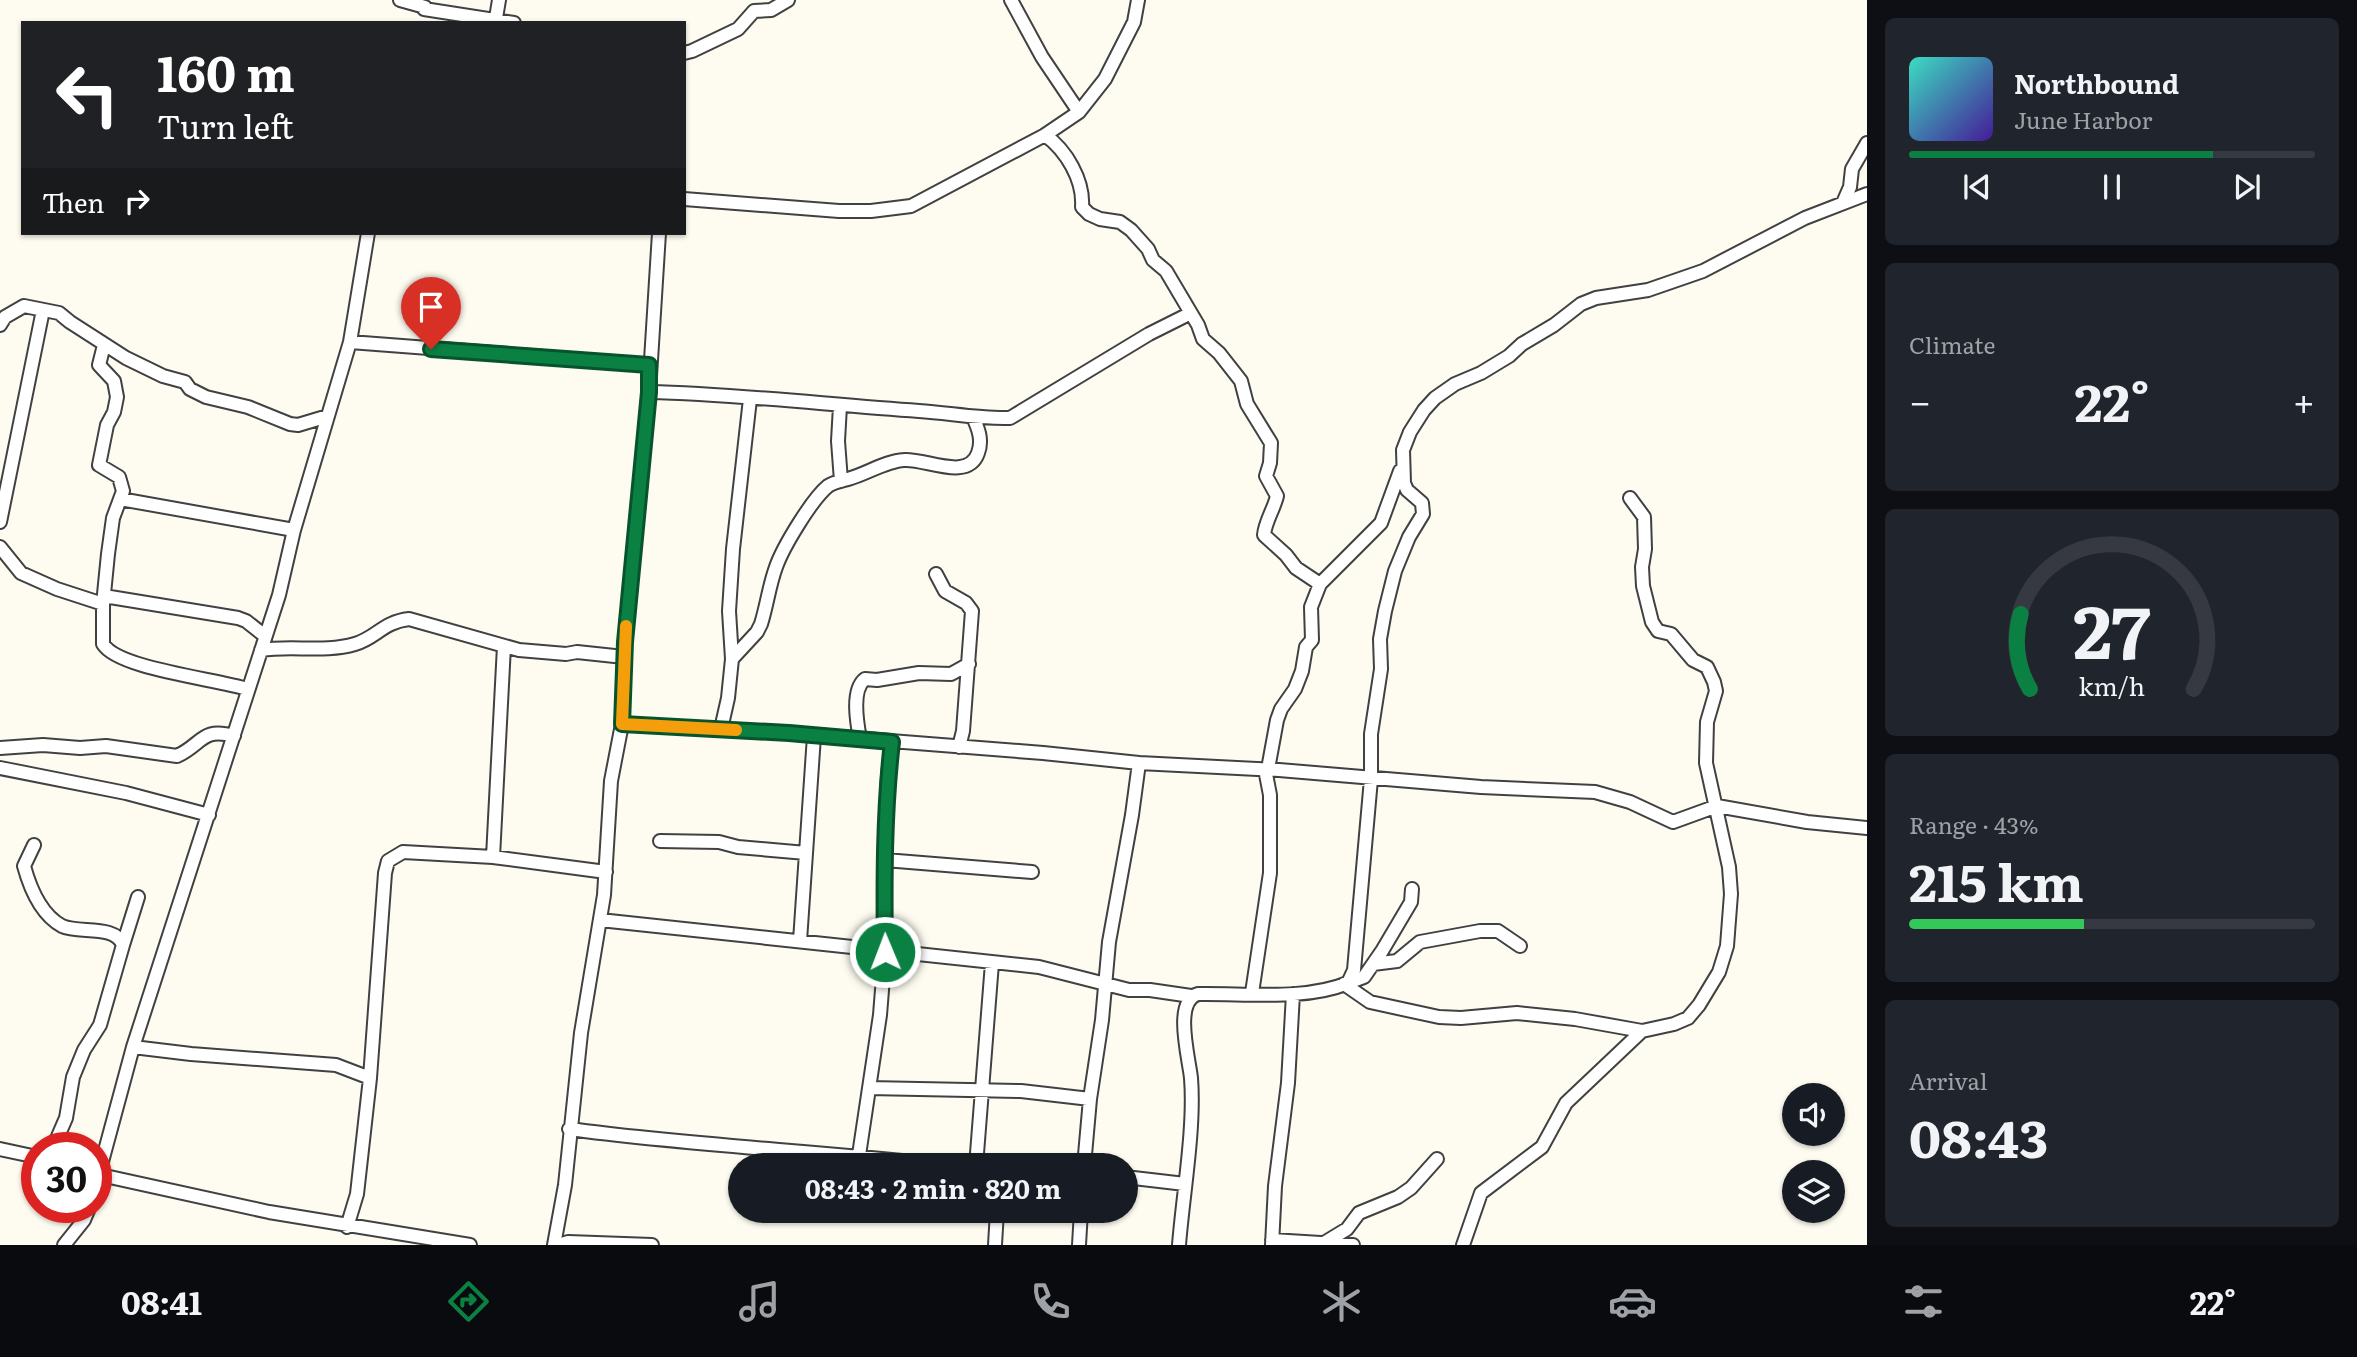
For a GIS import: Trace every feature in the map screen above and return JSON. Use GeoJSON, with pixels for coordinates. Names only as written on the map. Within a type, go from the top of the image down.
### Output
{"type":"FeatureCollection","features":[{"type":"Feature","properties":{"kind":"street"},"geometry":{"type":"LineString","coordinates":[[400,0],[507,21]]}},
{"type":"Feature","properties":{"kind":"street"},"geometry":{"type":"LineString","coordinates":[[496,18],[499,0]]}},
{"type":"Feature","properties":{"kind":"street"},"geometry":{"type":"LineString","coordinates":[[687,55],[737,29],[754,11],[771,10],[788,0]]}},
{"type":"Feature","properties":{"kind":"street"},"geometry":{"type":"LineString","coordinates":[[1012,0],[1042,57],[1079,112]]}},
{"type":"Feature","properties":{"kind":"street"},"geometry":{"type":"LineString","coordinates":[[686,199],[839,211],[871,211],[911,206],[1045,135],[1079,112],[1105,79],[1134,22],[1138,0]]}},
{"type":"Feature","properties":{"kind":"street"},"geometry":{"type":"LineString","coordinates":[[1045,135],[1063,152],[1078,178],[1082,188],[1082,207],[1089,214],[1119,222],[1131,230],[1148,249],[1153,260],[1166,271],[1189,314],[1198,325],[1203,339],[1219,353],[1241,381],[1247,404],[1271,443],[1272,455],[1266,476],[1277,496],[1270,519],[1264,528],[1264,535],[1296,568],[1320,584]]}},
{"type":"Feature","properties":{"kind":"street"},"geometry":{"type":"LineString","coordinates":[[1843,203],[1850,187],[1852,169],[1867,144]]}},
{"type":"Feature","properties":{"kind":"street"},"geometry":{"type":"LineString","coordinates":[[1346,983],[1354,970],[1371,779],[1371,734],[1381,669],[1380,639],[1400,559],[1423,514],[1422,503],[1407,490],[1404,483],[1403,450],[1410,432],[1424,410],[1435,398],[1455,384],[1481,373],[1509,356],[1522,344],[1555,326],[1581,304],[1596,298],[1648,290],[1703,271],[1805,218],[1867,194]]}},
{"type":"Feature","properties":{"kind":"street"},"geometry":{"type":"LineString","coordinates":[[109,1132],[133,1047],[279,595],[294,530],[350,342],[368,235]]}},
{"type":"Feature","properties":{"kind":"street"},"geometry":{"type":"LineString","coordinates":[[652,1245],[568,1242],[556,1245],[581,1033],[606,872],[611,781],[622,724],[624,657],[649,392],[659,235]]}},
{"type":"Feature","properties":{"kind":"street"},"geometry":{"type":"LineString","coordinates":[[0,325],[5,317],[24,306],[59,313],[126,358],[163,376],[185,382],[190,389],[206,397],[248,407],[290,424],[298,425],[328,416]]}},
{"type":"Feature","properties":{"kind":"street"},"geometry":{"type":"LineString","coordinates":[[0,522],[43,310]]}},
{"type":"Feature","properties":{"kind":"street"},"geometry":{"type":"LineString","coordinates":[[649,392],[704,393],[988,419],[1010,418],[1149,334],[1189,314]]}},
{"type":"Feature","properties":{"kind":"street"},"geometry":{"type":"LineString","coordinates":[[350,342],[649,365]]}},
{"type":"Feature","properties":{"kind":"street"},"geometry":{"type":"LineString","coordinates":[[104,345],[99,365],[114,382],[117,397],[114,412],[107,425],[99,465],[119,477],[123,491],[111,530],[103,600],[103,644],[110,653],[179,675],[229,683],[247,689]]}},
{"type":"Feature","properties":{"kind":"street"},"geometry":{"type":"LineString","coordinates":[[720,729],[728,698],[732,659],[730,599],[750,399]]}},
{"type":"Feature","properties":{"kind":"street"},"geometry":{"type":"LineString","coordinates":[[840,406],[838,466],[841,481]]}},
{"type":"Feature","properties":{"kind":"street"},"geometry":{"type":"LineString","coordinates":[[732,659],[757,632],[776,565],[820,494],[831,484],[902,459],[946,467],[960,467],[970,463],[978,455],[980,443],[979,429],[973,417]]}},
{"type":"Feature","properties":{"kind":"street"},"geometry":{"type":"LineString","coordinates":[[1252,993],[1270,873],[1270,795],[1267,769],[1277,720],[1302,671],[1306,647],[1312,639],[1311,607],[1320,584],[1381,523],[1402,466]]}},
{"type":"Feature","properties":{"kind":"street"},"geometry":{"type":"LineString","coordinates":[[1346,983],[1370,1002],[1439,1017],[1461,1018],[1517,1013],[1575,1019],[1642,1031],[1688,1018],[1719,972],[1727,946],[1731,894],[1729,867],[1706,763],[1707,722],[1716,691],[1707,667],[1693,660],[1671,634],[1658,631],[1652,622],[1643,586],[1646,528],[1644,517],[1630,498]]}},
{"type":"Feature","properties":{"kind":"street"},"geometry":{"type":"LineString","coordinates":[[120,499],[294,530]]}},
{"type":"Feature","properties":{"kind":"street"},"geometry":{"type":"LineString","coordinates":[[0,547],[21,573],[57,589],[103,600],[238,618],[265,636]]}},
{"type":"Feature","properties":{"kind":"street"},"geometry":{"type":"LineString","coordinates":[[936,573],[945,591],[971,608],[969,664],[959,747]]}},
{"type":"Feature","properties":{"kind":"street"},"geometry":{"type":"LineString","coordinates":[[261,650],[281,646],[326,648],[354,644],[395,621],[410,619],[504,646],[542,652],[577,652],[624,657]]}},
{"type":"Feature","properties":{"kind":"street"},"geometry":{"type":"LineString","coordinates":[[493,857],[504,646]]}},
{"type":"Feature","properties":{"kind":"street"},"geometry":{"type":"LineString","coordinates":[[860,739],[857,721],[859,687],[865,679],[877,680],[919,673],[951,674],[969,664]]}},
{"type":"Feature","properties":{"kind":"street"},"geometry":{"type":"LineString","coordinates":[[622,724],[860,739],[1139,763],[1267,769],[1480,787],[1595,792],[1630,802],[1673,822],[1717,806],[1807,822],[1867,828]]}},
{"type":"Feature","properties":{"kind":"street"},"geometry":{"type":"LineString","coordinates":[[0,748],[43,745],[80,748],[106,746],[177,757],[210,733],[234,736]]}},
{"type":"Feature","properties":{"kind":"street"},"geometry":{"type":"LineString","coordinates":[[800,942],[811,813],[814,736]]}},
{"type":"Feature","properties":{"kind":"street"},"geometry":{"type":"LineString","coordinates":[[859,1153],[885,952],[885,860],[892,742]]}},
{"type":"Feature","properties":{"kind":"street"},"geometry":{"type":"LineString","coordinates":[[1085,1153],[1109,942],[1139,763]]}},
{"type":"Feature","properties":{"kind":"street"},"geometry":{"type":"LineString","coordinates":[[0,768],[126,793],[209,815]]}},
{"type":"Feature","properties":{"kind":"street"},"geometry":{"type":"LineString","coordinates":[[660,841],[719,842],[738,847],[806,853]]}},
{"type":"Feature","properties":{"kind":"street"},"geometry":{"type":"LineString","coordinates":[[34,845],[23,866],[36,899],[43,908],[62,926],[78,931],[115,935],[121,939],[123,945]]}},
{"type":"Feature","properties":{"kind":"street"},"geometry":{"type":"LineString","coordinates":[[348,1227],[357,1194],[370,1078],[388,861],[403,852],[493,857],[606,872]]}},
{"type":"Feature","properties":{"kind":"street"},"geometry":{"type":"LineString","coordinates":[[885,860],[1032,872]]}},
{"type":"Feature","properties":{"kind":"street"},"geometry":{"type":"LineString","coordinates":[[600,920],[1039,967],[1077,975],[1105,985],[1191,996],[1293,994],[1364,977],[1411,902],[1412,889]]}},
{"type":"Feature","properties":{"kind":"street"},"geometry":{"type":"LineString","coordinates":[[60,1132],[66,1118],[73,1077],[84,1050],[100,1025],[138,897]]}},
{"type":"Feature","properties":{"kind":"street"},"geometry":{"type":"LineString","coordinates":[[1373,964],[1397,961],[1420,942],[1480,931],[1498,932],[1520,946]]}},
{"type":"Feature","properties":{"kind":"street"},"geometry":{"type":"LineString","coordinates":[[977,1153],[992,962]]}},
{"type":"Feature","properties":{"kind":"street"},"geometry":{"type":"LineString","coordinates":[[1293,994],[1288,1083],[1275,1186],[1272,1242],[1353,1245]]}},
{"type":"Feature","properties":{"kind":"street"},"geometry":{"type":"LineString","coordinates":[[1179,1245],[1191,1110],[1185,1009],[1191,996]]}},
{"type":"Feature","properties":{"kind":"street"},"geometry":{"type":"LineString","coordinates":[[1463,1245],[1481,1193],[1542,1147],[1566,1103],[1642,1031]]}},
{"type":"Feature","properties":{"kind":"street"},"geometry":{"type":"LineString","coordinates":[[133,1047],[337,1065],[370,1078]]}},
{"type":"Feature","properties":{"kind":"street"},"geometry":{"type":"LineString","coordinates":[[869,1088],[1040,1093],[1090,1099]]}},
{"type":"Feature","properties":{"kind":"street"},"geometry":{"type":"LineString","coordinates":[[569,1129],[824,1153]]}},
{"type":"Feature","properties":{"kind":"street"},"geometry":{"type":"LineString","coordinates":[[0,1149],[21,1154]]}},
{"type":"Feature","properties":{"kind":"street"},"geometry":{"type":"LineString","coordinates":[[1324,1243],[1347,1229],[1359,1213],[1398,1197],[1411,1188],[1437,1159]]}},
{"type":"Feature","properties":{"kind":"street"},"geometry":{"type":"LineString","coordinates":[[1138,1179],[1185,1184]]}},
{"type":"Feature","properties":{"kind":"street"},"geometry":{"type":"LineString","coordinates":[[112,1180],[348,1227],[470,1245]]}},
{"type":"Feature","properties":{"kind":"street"},"geometry":{"type":"LineString","coordinates":[[64,1245],[82,1223]]}},
{"type":"Feature","properties":{"kind":"street"},"geometry":{"type":"LineString","coordinates":[[995,1245],[996,1223]]}},
{"type":"Feature","properties":{"kind":"street"},"geometry":{"type":"LineString","coordinates":[[1079,1245],[1080,1223]]}},
{"type":"Feature","properties":{"kind":"slow traffic"},"geometry":{"type":"LineString","coordinates":[[626,626],[622,724],[736,730]]}},
{"type":"Feature","properties":{"kind":"route"},"geometry":{"type":"LineString","coordinates":[[431,349],[649,365],[649,392],[625,642],[622,724],[789,733],[892,742],[884,879],[885,952]]}}]}
